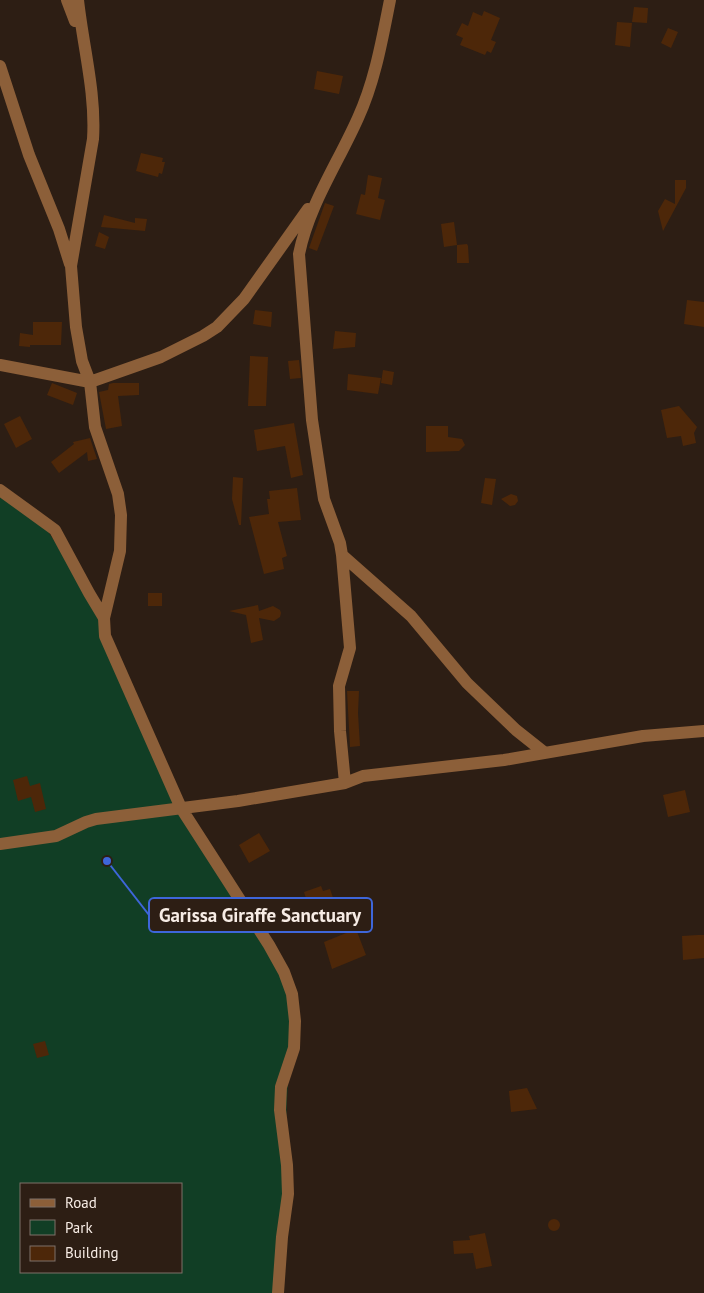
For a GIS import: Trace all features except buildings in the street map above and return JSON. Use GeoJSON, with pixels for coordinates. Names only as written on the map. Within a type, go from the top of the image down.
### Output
{"type":"FeatureCollection","features":[{"type":"Feature","properties":{"kind":"street"},"geometry":{"type":"LineString","coordinates":[[67,0],[85,49]]}},
{"type":"Feature","properties":{"kind":"street"},"geometry":{"type":"LineString","coordinates":[[71,266],[94,124],[92,95],[78,0]]}},
{"type":"Feature","properties":{"kind":"street"},"geometry":{"type":"LineString","coordinates":[[345,783],[340,731],[339,686],[350,648],[342,555],[340,543],[324,500],[319,472],[312,420],[299,254],[303,236],[322,190],[349,138],[368,94],[390,0]]}},
{"type":"Feature","properties":{"kind":"street"},"geometry":{"type":"LineString","coordinates":[[0,66],[29,155],[59,229],[71,266],[76,327],[82,361],[90,382],[95,427],[118,494],[122,515],[120,551],[104,618],[106,641],[181,808],[269,945],[284,972],[292,994],[295,1021],[294,1048],[281,1087],[280,1110],[286,1157],[288,1194],[282,1237],[278,1293]]}},
{"type":"Feature","properties":{"kind":"street"},"geometry":{"type":"LineString","coordinates":[[0,365],[90,382],[161,357],[217,327],[244,299],[322,190]]}},
{"type":"Feature","properties":{"kind":"street"},"geometry":{"type":"LineString","coordinates":[[0,490],[55,530],[104,618]]}},
{"type":"Feature","properties":{"kind":"street"},"geometry":{"type":"LineString","coordinates":[[342,555],[411,616],[473,689],[516,730],[546,753]]}},
{"type":"Feature","properties":{"kind":"street"},"geometry":{"type":"LineString","coordinates":[[0,844],[56,836],[86,822],[96,820],[238,801],[345,783],[363,776],[504,760],[643,736],[704,731]]}},
{"type":"Feature","properties":{"kind":"green space"},"geometry":{"type":"Polygon","coordinates":[[[0,490],[39,518],[89,593],[181,808],[292,994],[278,1293],[0,1293],[0,490]]]}},
{"type":"Feature","properties":{"kind":"place","name":"Garissa Giraffe Sanctuary"},"geometry":{"type":"Point","coordinates":[107,861]}}]}
